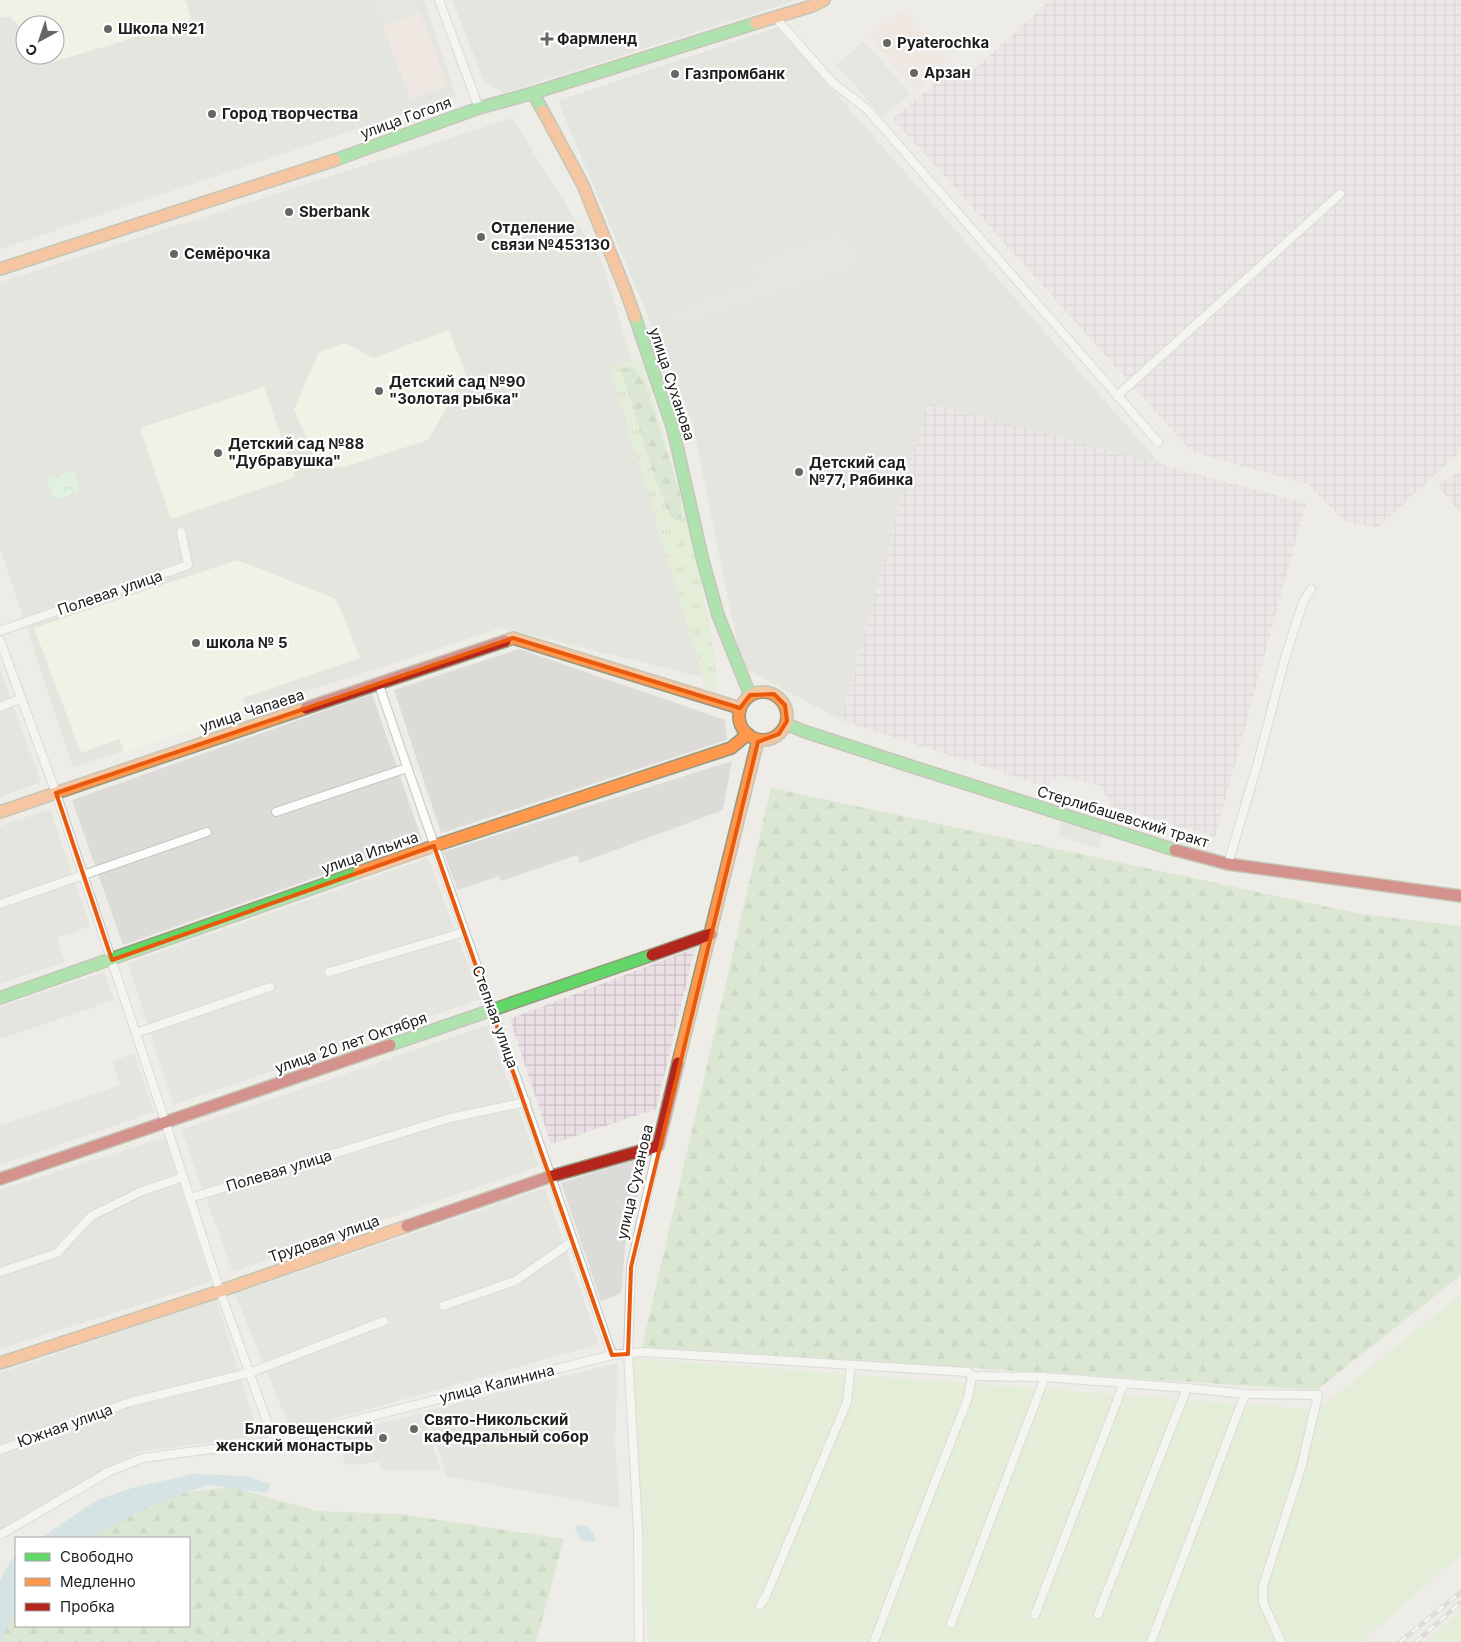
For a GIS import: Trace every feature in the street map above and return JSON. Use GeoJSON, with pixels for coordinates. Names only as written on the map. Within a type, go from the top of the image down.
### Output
{"type":"FeatureCollection","features":[{"type":"Feature","properties":{"kind":"main road","name":"улица Гоголя"},"geometry":{"type":"LineString","coordinates":[[0,269],[306,170],[479,108],[533,93],[774,16],[812,6],[824,0]]}},
{"type":"Feature","properties":{"kind":"main road","name":"улица Суханова"},"geometry":{"type":"LineString","coordinates":[[533,93],[583,186],[625,289],[672,429],[703,561],[718,615],[750,696]]}},
{"type":"Feature","properties":{"kind":"main road","name":"улица Чапаева"},"geometry":{"type":"LineString","coordinates":[[0,812],[514,638],[740,708]]}},
{"type":"Feature","properties":{"kind":"main road"},"geometry":{"type":"LineString","coordinates":[[758,692],[774,694],[785,705],[787,713],[786,724],[779,734],[772,738],[753,737],[740,723],[740,708],[750,696],[758,692]]}},
{"type":"Feature","properties":{"kind":"main road","name":"Стерлибашевский тракт"},"geometry":{"type":"LineString","coordinates":[[786,724],[873,754],[1164,847],[1228,864],[1461,896]]}},
{"type":"Feature","properties":{"kind":"main road","name":"улица Суханова"},"geometry":{"type":"LineString","coordinates":[[658,1146],[711,934],[753,737]]}},
{"type":"Feature","properties":{"kind":"main road","name":"улица Ильича"},"geometry":{"type":"LineString","coordinates":[[0,998],[434,846],[731,748],[753,737]]}},
{"type":"Feature","properties":{"kind":"main road","name":"улица 20 лет Октября"},"geometry":{"type":"LineString","coordinates":[[0,1179],[165,1121],[493,1011],[711,934]]}},
{"type":"Feature","properties":{"kind":"main road","name":"Трудовая улица"},"geometry":{"type":"LineString","coordinates":[[0,1363],[220,1291],[552,1176],[658,1146]]}},
{"type":"Feature","properties":{"kind":"street"},"geometry":{"type":"LineString","coordinates":[[439,0],[479,108]]}},
{"type":"Feature","properties":{"kind":"street"},"geometry":{"type":"LineString","coordinates":[[774,16],[833,82],[867,109],[1158,442]]}},
{"type":"Feature","properties":{"kind":"street"},"geometry":{"type":"LineString","coordinates":[[1117,396],[1340,194]]}},
{"type":"Feature","properties":{"kind":"street","name":"Полевая улица"},"geometry":{"type":"LineString","coordinates":[[0,631],[188,566],[181,532]]}},
{"type":"Feature","properties":{"kind":"street"},"geometry":{"type":"LineString","coordinates":[[1228,864],[1258,762],[1285,658],[1303,602],[1311,588]]}},
{"type":"Feature","properties":{"kind":"street"},"geometry":{"type":"LineString","coordinates":[[0,640],[56,792],[220,1291],[274,1441]]}},
{"type":"Feature","properties":{"kind":"street","name":"Степная улица"},"geometry":{"type":"LineString","coordinates":[[379,685],[464,932],[552,1176],[612,1355]]}},
{"type":"Feature","properties":{"kind":"street"},"geometry":{"type":"LineString","coordinates":[[0,707],[21,698]]}},
{"type":"Feature","properties":{"kind":"street"},"geometry":{"type":"LineString","coordinates":[[276,812],[407,768]]}},
{"type":"Feature","properties":{"kind":"street"},"geometry":{"type":"LineString","coordinates":[[0,904],[207,832]]}},
{"type":"Feature","properties":{"kind":"street"},"geometry":{"type":"LineString","coordinates":[[329,972],[464,932]]}},
{"type":"Feature","properties":{"kind":"street"},"geometry":{"type":"LineString","coordinates":[[136,1033],[270,987]]}},
{"type":"Feature","properties":{"kind":"street","name":"Полевая улица"},"geometry":{"type":"LineString","coordinates":[[190,1198],[450,1118],[526,1102]]}},
{"type":"Feature","properties":{"kind":"street","name":"улица Суханова"},"geometry":{"type":"LineString","coordinates":[[639,1642],[638,1530],[628,1354],[631,1267],[658,1146]]}},
{"type":"Feature","properties":{"kind":"street"},"geometry":{"type":"LineString","coordinates":[[0,1272],[58,1253],[91,1216],[140,1192],[183,1177]]}},
{"type":"Feature","properties":{"kind":"street"},"geometry":{"type":"LineString","coordinates":[[443,1306],[515,1281],[574,1241]]}},
{"type":"Feature","properties":{"kind":"street"},"geometry":{"type":"LineString","coordinates":[[249,1373],[384,1321]]}},
{"type":"Feature","properties":{"kind":"street","name":"улица Калинина"},"geometry":{"type":"LineString","coordinates":[[0,1535],[108,1472],[143,1458],[274,1441],[612,1355],[642,1352],[968,1372],[972,1376],[1045,1377],[1245,1394],[1318,1396],[1301,1468],[1263,1586],[1263,1602],[1282,1642]]}},
{"type":"Feature","properties":{"kind":"street"},"geometry":{"type":"LineString","coordinates":[[760,1605],[766,1596],[847,1402],[851,1365]]}},
{"type":"Feature","properties":{"kind":"street","name":"Южная улица"},"geometry":{"type":"LineString","coordinates":[[0,1450],[130,1402],[249,1373]]}},
{"type":"Feature","properties":{"kind":"street"},"geometry":{"type":"LineString","coordinates":[[874,1642],[968,1398],[972,1376]]}},
{"type":"Feature","properties":{"kind":"street"},"geometry":{"type":"LineString","coordinates":[[951,1624],[1045,1377]]}},
{"type":"Feature","properties":{"kind":"street"},"geometry":{"type":"LineString","coordinates":[[1035,1616],[1124,1383]]}},
{"type":"Feature","properties":{"kind":"street"},"geometry":{"type":"LineString","coordinates":[[1098,1614],[1187,1388]]}},
{"type":"Feature","properties":{"kind":"street"},"geometry":{"type":"LineString","coordinates":[[1151,1642],[1245,1394]]}},
{"type":"Feature","properties":{"kind":"highlighted area"},"geometry":{"type":"Polygon","coordinates":[[[513,638],[740,708],[750,695],[774,694],[785,705],[787,721],[779,734],[758,742],[631,1267],[628,1354],[612,1355],[434,846],[112,960],[56,793],[513,638]]]}},
{"type":"Feature","properties":{"kind":"shaded area"},"geometry":{"type":"Polygon","coordinates":[[[0,0],[424,0],[456,96],[0,249],[0,0]]]}},
{"type":"Feature","properties":{"kind":"shaded area","name":"Школа №21"},"geometry":{"type":"Polygon","coordinates":[[[0,0],[185,0],[192,20],[65,58],[65,15],[15,15],[15,22],[10,16],[0,18],[0,0]]]}},
{"type":"Feature","properties":{"kind":"shaded area"},"geometry":{"type":"Polygon","coordinates":[[[372,0],[416,0],[420,12],[383,26],[372,0]]]}},
{"type":"Feature","properties":{"kind":"shaded area"},"geometry":{"type":"Polygon","coordinates":[[[452,0],[797,0],[504,93],[484,81],[452,0]]]}},
{"type":"Feature","properties":{"kind":"shaded area"},"geometry":{"type":"Polygon","coordinates":[[[1050,0],[1461,0],[1461,453],[1378,527],[1346,522],[1308,484],[1192,452],[893,119],[953,68],[964,79],[1050,0]]]}},
{"type":"Feature","properties":{"kind":"shaded area"},"geometry":{"type":"Polygon","coordinates":[[[902,9],[948,62],[915,90],[869,37],[902,9]]]}},
{"type":"Feature","properties":{"kind":"shaded area"},"geometry":{"type":"Polygon","coordinates":[[[420,12],[448,85],[410,99],[383,26],[420,12]]]}},
{"type":"Feature","properties":{"kind":"shaded area"},"geometry":{"type":"Polygon","coordinates":[[[778,27],[1162,466],[927,404],[841,720],[742,667],[692,421],[558,101],[778,27]]]}},
{"type":"Feature","properties":{"kind":"shaded area"},"geometry":{"type":"Polygon","coordinates":[[[864,41],[910,94],[882,117],[837,65],[864,41]]]}},
{"type":"Feature","properties":{"kind":"shaded area"},"geometry":{"type":"Polygon","coordinates":[[[512,118],[604,266],[692,570],[706,678],[502,628],[73,767],[0,547],[0,282],[512,118]]]}},
{"type":"Feature","properties":{"kind":"shaded area"},"geometry":{"type":"Polygon","coordinates":[[[841,230],[862,265],[677,328],[667,307],[673,306],[676,310],[756,280],[750,264],[841,230]]]}},
{"type":"Feature","properties":{"kind":"shaded area","name":"Детский сад №90 \"Золотая рыбка\""},"geometry":{"type":"Polygon","coordinates":[[[449,330],[466,374],[428,440],[342,468],[316,461],[294,409],[319,352],[345,343],[373,358],[449,330]]]}},
{"type":"Feature","properties":{"kind":"shaded area","name":"Детский сад №88 \"Дубравушка\""},"geometry":{"type":"Polygon","coordinates":[[[264,387],[295,477],[171,519],[140,428],[264,387]]]}},
{"type":"Feature","properties":{"kind":"shaded area"},"geometry":{"type":"Polygon","coordinates":[[[927,403],[1306,503],[1215,837],[1111,806],[1101,786],[1060,775],[1047,787],[841,720],[927,403]]]}},
{"type":"Feature","properties":{"kind":"shaded area"},"geometry":{"type":"Polygon","coordinates":[[[1461,469],[1461,513],[1438,486],[1461,469]]]}},
{"type":"Feature","properties":{"kind":"shaded area","name":"школа № 5"},"geometry":{"type":"Polygon","coordinates":[[[237,560],[336,599],[360,658],[243,698],[247,710],[125,753],[119,739],[81,753],[34,628],[237,560]]]}},
{"type":"Feature","properties":{"kind":"shaded area"},"geometry":{"type":"Polygon","coordinates":[[[519,649],[725,720],[727,740],[441,833],[394,690],[519,649]]]}},
{"type":"Feature","properties":{"kind":"shaded area"},"geometry":{"type":"Polygon","coordinates":[[[0,670],[41,782],[0,797],[0,670]]]}},
{"type":"Feature","properties":{"kind":"shaded area"},"geometry":{"type":"Polygon","coordinates":[[[372,694],[422,840],[123,945],[72,800],[372,694]]]}},
{"type":"Feature","properties":{"kind":"shaded area"},"geometry":{"type":"Polygon","coordinates":[[[732,761],[723,810],[580,863],[577,855],[501,881],[499,876],[458,890],[443,852],[732,761]]]}},
{"type":"Feature","properties":{"kind":"shaded area"},"geometry":{"type":"Polygon","coordinates":[[[50,809],[90,926],[57,938],[65,962],[0,984],[0,826],[50,809]]]}},
{"type":"Feature","properties":{"kind":"shaded area"},"geometry":{"type":"Polygon","coordinates":[[[1062,820],[1104,832],[1099,848],[1058,836],[1062,820]]]}},
{"type":"Feature","properties":{"kind":"shaded area"},"geometry":{"type":"Polygon","coordinates":[[[428,858],[481,999],[173,1105],[128,963],[428,858]]]}},
{"type":"Feature","properties":{"kind":"shaded area"},"geometry":{"type":"Polygon","coordinates":[[[695,948],[656,1109],[551,1144],[510,1019],[695,948]]]}},
{"type":"Feature","properties":{"kind":"shaded area"},"geometry":{"type":"Polygon","coordinates":[[[104,972],[114,1000],[0,1039],[0,1007],[104,972]]]}},
{"type":"Feature","properties":{"kind":"shaded area"},"geometry":{"type":"Polygon","coordinates":[[[488,1025],[539,1166],[233,1272],[181,1130],[488,1025]]]}},
{"type":"Feature","properties":{"kind":"shaded area"},"geometry":{"type":"Polygon","coordinates":[[[134,1053],[154,1112],[0,1165],[0,1125],[120,1085],[112,1061],[134,1053]]]}},
{"type":"Feature","properties":{"kind":"shaded area"},"geometry":{"type":"Polygon","coordinates":[[[165,1137],[211,1282],[0,1349],[0,1190],[165,1137]]]}},
{"type":"Feature","properties":{"kind":"shaded area"},"geometry":{"type":"Polygon","coordinates":[[[634,1160],[642,1183],[627,1228],[621,1293],[601,1302],[561,1183],[634,1160]]]}},
{"type":"Feature","properties":{"kind":"shaded area"},"geometry":{"type":"Polygon","coordinates":[[[545,1188],[599,1344],[291,1431],[235,1294],[545,1188]]]}},
{"type":"Feature","properties":{"kind":"shaded area"},"geometry":{"type":"Polygon","coordinates":[[[216,1299],[259,1436],[138,1452],[0,1531],[0,1373],[216,1299]]]}},
{"type":"Feature","properties":{"kind":"shaded area"},"geometry":{"type":"Polygon","coordinates":[[[618,1363],[615,1441],[620,1508],[446,1476],[426,1411],[618,1363]]]}},
{"type":"Feature","properties":{"kind":"shaded area"},"geometry":{"type":"Polygon","coordinates":[[[422,1413],[441,1470],[382,1470],[379,1462],[346,1465],[336,1435],[422,1413]]]}},
{"type":"Feature","properties":{"kind":"green space"},"geometry":{"type":"Polygon","coordinates":[[[638,359],[641,361],[675,476],[703,593],[714,651],[717,686],[708,694],[610,368],[638,359]]]}},
{"type":"Feature","properties":{"kind":"green space"},"geometry":{"type":"Polygon","coordinates":[[[627,367],[634,368],[645,384],[680,493],[682,516],[677,520],[671,518],[656,481],[621,370],[627,367]]]}},
{"type":"Feature","properties":{"kind":"green space"},"geometry":{"type":"Polygon","coordinates":[[[74,471],[80,491],[54,500],[47,479],[74,471]]]}},
{"type":"Feature","properties":{"kind":"green space"},"geometry":{"type":"Polygon","coordinates":[[[771,788],[1361,914],[1461,926],[1461,1275],[1317,1390],[642,1347],[771,788]]]}},
{"type":"Feature","properties":{"kind":"green space"},"geometry":{"type":"Polygon","coordinates":[[[1461,1294],[1461,1554],[1361,1642],[649,1642],[633,1358],[1318,1410],[1461,1294]]]}},
{"type":"Feature","properties":{"kind":"green space"},"geometry":{"type":"Polygon","coordinates":[[[232,1487],[316,1511],[399,1514],[564,1539],[536,1642],[0,1642],[15,1606],[15,1627],[190,1627],[190,1537],[83,1537],[149,1497],[232,1487]]]}},
{"type":"Feature","properties":{"kind":"green space"},"geometry":{"type":"Polygon","coordinates":[[[1461,1611],[1461,1642],[1425,1642],[1461,1611]]]}},
{"type":"Feature","properties":{"kind":"water"},"geometry":{"type":"Polygon","coordinates":[[[194,1474],[247,1476],[270,1484],[267,1493],[207,1485],[149,1506],[92,1537],[42,1537],[97,1500],[135,1487],[194,1474]]]}},
{"type":"Feature","properties":{"kind":"water"},"geometry":{"type":"Polygon","coordinates":[[[579,1525],[590,1529],[596,1539],[594,1542],[582,1540],[575,1531],[579,1525]]]}},
{"type":"Feature","properties":{"kind":"water"},"geometry":{"type":"Polygon","coordinates":[[[15,1556],[15,1616],[0,1642],[0,1580],[15,1556]]]}},
{"type":"Feature","properties":{"kind":"railway"},"geometry":{"type":"LineString","coordinates":[[1400,1642],[1461,1592]]}},
{"type":"Feature","properties":{"kind":"railway"},"geometry":{"type":"LineString","coordinates":[[1416,1642],[1461,1602]]}},
{"type":"Feature","properties":{"kind":"traffic: fast"},"geometry":{"type":"LineString","coordinates":[[533,93],[756,23]]}},
{"type":"Feature","properties":{"kind":"traffic: fast"},"geometry":{"type":"LineString","coordinates":[[335,160],[479,108],[533,93],[543,111]]}},
{"type":"Feature","properties":{"kind":"traffic: fast"},"geometry":{"type":"LineString","coordinates":[[635,317],[673,429],[703,561],[718,615],[750,695]]}},
{"type":"Feature","properties":{"kind":"traffic: fast"},"geometry":{"type":"LineString","coordinates":[[786,724],[901,763],[1175,850]]}},
{"type":"Feature","properties":{"kind":"traffic: fast"},"geometry":{"type":"LineString","coordinates":[[0,998],[359,872]]}},
{"type":"Feature","properties":{"kind":"traffic: fast"},"geometry":{"type":"LineString","coordinates":[[390,1045],[652,955]]}},
{"type":"Feature","properties":{"kind":"traffic: slow"},"geometry":{"type":"LineString","coordinates":[[756,23],[812,6],[824,0]]}},
{"type":"Feature","properties":{"kind":"traffic: slow"},"geometry":{"type":"LineString","coordinates":[[543,111],[583,185],[635,317]]}},
{"type":"Feature","properties":{"kind":"traffic: slow"},"geometry":{"type":"LineString","coordinates":[[0,269],[335,160]]}},
{"type":"Feature","properties":{"kind":"traffic: slow"},"geometry":{"type":"LineString","coordinates":[[505,641],[513,638],[740,708]]}},
{"type":"Feature","properties":{"kind":"traffic: slow"},"geometry":{"type":"LineString","coordinates":[[758,692],[768,692],[780,699],[787,711],[787,716],[787,721],[780,733],[768,740],[758,740],[750,736],[743,729],[739,721],[739,711],[743,703],[750,696],[758,692]]}},
{"type":"Feature","properties":{"kind":"traffic: slow"},"geometry":{"type":"LineString","coordinates":[[0,812],[306,708]]}},
{"type":"Feature","properties":{"kind":"traffic: slow"},"geometry":{"type":"LineString","coordinates":[[359,872],[731,748],[748,734]]}},
{"type":"Feature","properties":{"kind":"traffic: slow"},"geometry":{"type":"LineString","coordinates":[[678,1063],[758,740]]}},
{"type":"Feature","properties":{"kind":"traffic: slow"},"geometry":{"type":"LineString","coordinates":[[0,1363],[220,1291],[407,1226]]}},
{"type":"Feature","properties":{"kind":"traffic: jam"},"geometry":{"type":"LineString","coordinates":[[306,708],[505,641]]}},
{"type":"Feature","properties":{"kind":"traffic: jam"},"geometry":{"type":"LineString","coordinates":[[1175,850],[1228,864],[1461,896]]}},
{"type":"Feature","properties":{"kind":"traffic: jam"},"geometry":{"type":"LineString","coordinates":[[652,955],[711,934]]}},
{"type":"Feature","properties":{"kind":"traffic: jam"},"geometry":{"type":"LineString","coordinates":[[0,1179],[390,1045]]}},
{"type":"Feature","properties":{"kind":"traffic: jam"},"geometry":{"type":"LineString","coordinates":[[407,1226],[552,1176],[658,1146],[678,1063]]}},
{"type":"Feature","properties":{"kind":"place","name":"Школа №21"},"geometry":{"type":"Point","coordinates":[108,29]}},
{"type":"Feature","properties":{"kind":"place","name":"Фармленд"},"geometry":{"type":"Point","coordinates":[547,39]}},
{"type":"Feature","properties":{"kind":"place","name":"Pyaterochka"},"geometry":{"type":"Point","coordinates":[887,43]}},
{"type":"Feature","properties":{"kind":"place","name":"Арзан"},"geometry":{"type":"Point","coordinates":[914,73]}},
{"type":"Feature","properties":{"kind":"place","name":"Газпромбанк"},"geometry":{"type":"Point","coordinates":[675,74]}},
{"type":"Feature","properties":{"kind":"place","name":"Город творчества"},"geometry":{"type":"Point","coordinates":[212,114]}},
{"type":"Feature","properties":{"kind":"place","name":"Sberbank"},"geometry":{"type":"Point","coordinates":[289,212]}},
{"type":"Feature","properties":{"kind":"place","name":"Отделение связи №453130"},"geometry":{"type":"Point","coordinates":[481,237]}},
{"type":"Feature","properties":{"kind":"place","name":"Семёрочка"},"geometry":{"type":"Point","coordinates":[174,254]}},
{"type":"Feature","properties":{"kind":"place","name":"Детский сад №90 \"Золотая рыбка\""},"geometry":{"type":"Point","coordinates":[379,391]}},
{"type":"Feature","properties":{"kind":"place","name":"Детский сад №88 \"Дубравушка\""},"geometry":{"type":"Point","coordinates":[218,453]}},
{"type":"Feature","properties":{"kind":"place","name":"Детский сад №77, Рябинка"},"geometry":{"type":"Point","coordinates":[799,472]}},
{"type":"Feature","properties":{"kind":"place","name":"школа № 5"},"geometry":{"type":"Point","coordinates":[196,643]}},
{"type":"Feature","properties":{"kind":"place","name":"Свято-Никольский кафедральный собор"},"geometry":{"type":"Point","coordinates":[414,1429]}},
{"type":"Feature","properties":{"kind":"place","name":"Благовещенский женский монастырь"},"geometry":{"type":"Point","coordinates":[383,1438]}}]}
